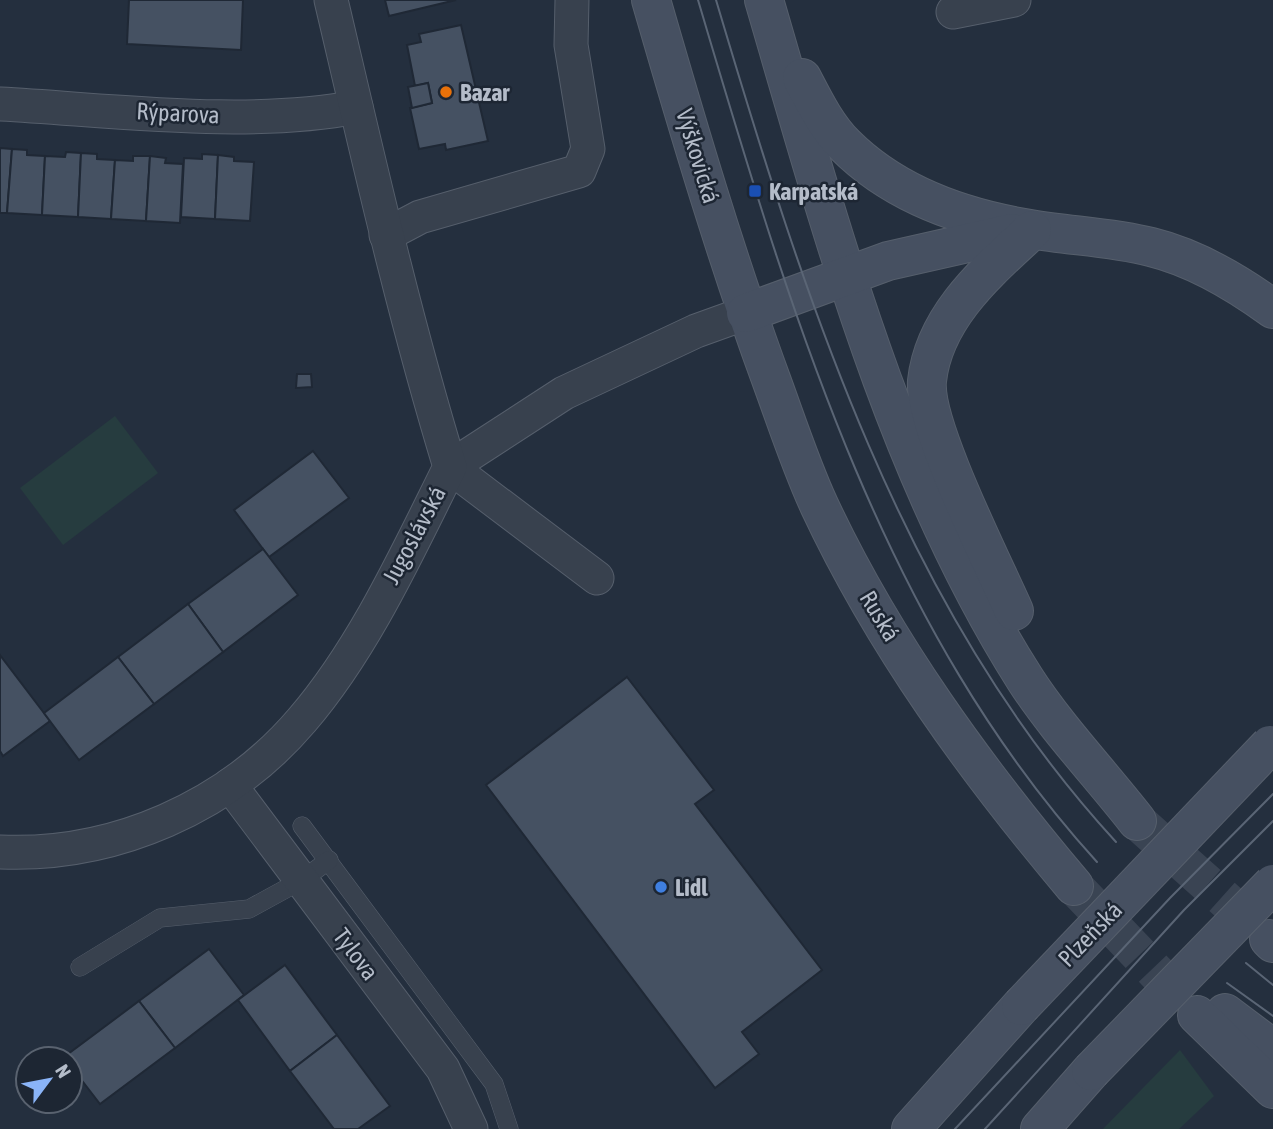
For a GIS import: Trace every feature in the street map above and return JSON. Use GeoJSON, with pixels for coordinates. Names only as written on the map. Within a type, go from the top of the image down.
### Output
{"type":"FeatureCollection","features":[{"type":"Feature","properties":{"kind":"main road","name":"Výškovická"},"geometry":{"type":"LineString","coordinates":[[651,0],[746,313]]}},
{"type":"Feature","properties":{"kind":"main road"},"geometry":{"type":"LineString","coordinates":[[767,12],[846,277],[897,421],[987,611],[1026,681],[1137,821],[1040,673],[942,446],[928,400],[927,382],[933,357],[962,299],[1032,230]]}},
{"type":"Feature","properties":{"kind":"main road"},"geometry":{"type":"LineString","coordinates":[[767,12],[824,117],[845,145],[890,180],[944,209],[1032,230],[1125,241],[1178,255],[1202,264],[1273,309]]}},
{"type":"Feature","properties":{"kind":"main road"},"geometry":{"type":"LineString","coordinates":[[746,313],[888,261],[1032,230]]}},
{"type":"Feature","properties":{"kind":"main road","name":"Ruská"},"geometry":{"type":"LineString","coordinates":[[746,313],[808,480],[859,582],[958,738],[1074,886]]}},
{"type":"Feature","properties":{"kind":"main road","name":"Plzeňská"},"geometry":{"type":"LineString","coordinates":[[911,1129],[1021,1006],[1272,743]]}},
{"type":"Feature","properties":{"kind":"main road"},"geometry":{"type":"LineString","coordinates":[[1040,1129],[1091,1071],[1273,884]]}},
{"type":"Feature","properties":{"kind":"main road"},"geometry":{"type":"LineString","coordinates":[[1273,1049],[1203,1008],[1273,1089]]}},
{"type":"Feature","properties":{"kind":"street","name":"Jugoslávská"},"geometry":{"type":"LineString","coordinates":[[0,852],[46,850],[136,834],[169,821],[230,785],[293,730],[342,667],[415,537],[450,467],[421,372],[386,235],[331,0]]}},
{"type":"Feature","properties":{"kind":"street"},"geometry":{"type":"LineString","coordinates":[[386,235],[420,217],[579,171],[588,149],[571,45],[572,0]]}},
{"type":"Feature","properties":{"kind":"street"},"geometry":{"type":"LineString","coordinates":[[953,12],[1014,0]]}},
{"type":"Feature","properties":{"kind":"street","name":"Rýparova"},"geometry":{"type":"LineString","coordinates":[[0,104],[238,117],[319,114],[356,107]]}},
{"type":"Feature","properties":{"kind":"street"},"geometry":{"type":"LineString","coordinates":[[597,578],[450,467],[564,393],[696,331],[746,313]]}},
{"type":"Feature","properties":{"kind":"street","name":"Tylova"},"geometry":{"type":"LineString","coordinates":[[230,785],[443,1069],[471,1129]]}},
{"type":"Feature","properties":{"kind":"lane"},"geometry":{"type":"LineString","coordinates":[[302,826],[494,1084],[509,1129]]}},
{"type":"Feature","properties":{"kind":"lane"},"geometry":{"type":"LineString","coordinates":[[80,967],[160,918],[249,909],[302,880],[329,860]]}},
{"type":"Feature","properties":{"kind":"green space"},"geometry":{"type":"Polygon","coordinates":[[[115,416],[158,473],[63,545],[20,488],[115,416]]]}},
{"type":"Feature","properties":{"kind":"green space"},"geometry":{"type":"Polygon","coordinates":[[[1180,1050],[1214,1096],[1179,1129],[1103,1129],[1180,1050]]]}},
{"type":"Feature","properties":{"kind":"building"},"geometry":{"type":"Polygon","coordinates":[[[129,0],[243,0],[241,50],[127,44],[129,0]]]}},
{"type":"Feature","properties":{"kind":"building"},"geometry":{"type":"Polygon","coordinates":[[[385,0],[456,0],[389,16],[385,0]]]}},
{"type":"Feature","properties":{"kind":"building"},"geometry":{"type":"Polygon","coordinates":[[[461,25],[488,141],[446,150],[445,144],[419,149],[410,108],[432,103],[428,83],[415,86],[407,45],[421,42],[419,34],[461,25]]]}},
{"type":"Feature","properties":{"kind":"building"},"geometry":{"type":"Polygon","coordinates":[[[428,83],[432,103],[412,108],[408,87],[428,83]]]}},
{"type":"Feature","properties":{"kind":"building"},"geometry":{"type":"Polygon","coordinates":[[[0,148],[12,149],[7,213],[0,213],[0,148]]]}},
{"type":"Feature","properties":{"kind":"building"},"geometry":{"type":"Polygon","coordinates":[[[12,149],[27,150],[27,155],[45,156],[42,215],[7,213],[12,149]]]}},
{"type":"Feature","properties":{"kind":"building"},"geometry":{"type":"Polygon","coordinates":[[[66,152],[81,153],[78,217],[42,215],[45,156],[65,157],[66,152]]]}},
{"type":"Feature","properties":{"kind":"building"},"geometry":{"type":"Polygon","coordinates":[[[81,153],[97,154],[97,159],[115,160],[111,219],[78,217],[81,153]]]}},
{"type":"Feature","properties":{"kind":"building"},"geometry":{"type":"Polygon","coordinates":[[[202,154],[218,155],[215,219],[181,217],[184,158],[202,159],[202,154]]]}},
{"type":"Feature","properties":{"kind":"building"},"geometry":{"type":"Polygon","coordinates":[[[218,155],[234,157],[234,161],[254,162],[250,221],[215,219],[218,155]]]}},
{"type":"Feature","properties":{"kind":"building"},"geometry":{"type":"Polygon","coordinates":[[[133,156],[150,156],[146,221],[111,219],[115,160],[133,161],[133,156]]]}},
{"type":"Feature","properties":{"kind":"building"},"geometry":{"type":"Polygon","coordinates":[[[150,156],[166,158],[165,163],[183,164],[180,223],[146,221],[150,156]]]}},
{"type":"Feature","properties":{"kind":"building"},"geometry":{"type":"Polygon","coordinates":[[[297,374],[311,374],[312,387],[296,388],[297,374]]]}},
{"type":"Feature","properties":{"kind":"building"},"geometry":{"type":"Polygon","coordinates":[[[313,451],[349,498],[269,557],[234,510],[313,451]]]}},
{"type":"Feature","properties":{"kind":"building"},"geometry":{"type":"Polygon","coordinates":[[[263,549],[298,595],[223,652],[188,604],[263,549]]]}},
{"type":"Feature","properties":{"kind":"building"},"geometry":{"type":"Polygon","coordinates":[[[188,604],[223,652],[154,704],[118,657],[188,604]]]}},
{"type":"Feature","properties":{"kind":"building"},"geometry":{"type":"Polygon","coordinates":[[[0,655],[50,721],[3,756],[0,751],[0,655]]]}},
{"type":"Feature","properties":{"kind":"building"},"geometry":{"type":"Polygon","coordinates":[[[118,657],[154,704],[79,760],[44,713],[118,657]]]}},
{"type":"Feature","properties":{"kind":"building","name":"Lidl"},"geometry":{"type":"Polygon","coordinates":[[[627,677],[714,790],[695,804],[822,970],[742,1032],[759,1054],[715,1088],[486,785],[627,677]]]}},
{"type":"Feature","properties":{"kind":"building"},"geometry":{"type":"Polygon","coordinates":[[[209,949],[244,995],[175,1048],[139,1001],[209,949]]]}},
{"type":"Feature","properties":{"kind":"building"},"geometry":{"type":"Polygon","coordinates":[[[285,965],[337,1035],[290,1071],[238,1000],[285,965]]]}},
{"type":"Feature","properties":{"kind":"building"},"geometry":{"type":"Polygon","coordinates":[[[139,1001],[175,1048],[100,1104],[84,1083],[84,1045],[80,1045],[139,1001]]]}},
{"type":"Feature","properties":{"kind":"building"},"geometry":{"type":"Polygon","coordinates":[[[337,1035],[390,1106],[358,1129],[334,1129],[290,1071],[337,1035]]]}},
{"type":"Feature","properties":{"kind":"tunnel"},"geometry":{"type":"LineString","coordinates":[[1137,821],[1268,938]]}},
{"type":"Feature","properties":{"kind":"tunnel"},"geometry":{"type":"LineString","coordinates":[[1074,886],[1193,1011]]}},
{"type":"Feature","properties":{"kind":"tram line"},"geometry":{"type":"LineString","coordinates":[[698,0],[732,115],[806,343],[850,455],[899,564],[955,669],[1021,768],[1097,862]]}},
{"type":"Feature","properties":{"kind":"tram line"},"geometry":{"type":"LineString","coordinates":[[716,0],[786,225],[825,336],[869,445],[918,552],[975,654],[1041,751],[1116,842]]}},
{"type":"Feature","properties":{"kind":"tram line"},"geometry":{"type":"LineString","coordinates":[[955,1129],[1170,898],[1273,794]]}},
{"type":"Feature","properties":{"kind":"tram line"},"geometry":{"type":"LineString","coordinates":[[985,1129],[1184,910],[1273,821]]}},
{"type":"Feature","properties":{"kind":"tram line"},"geometry":{"type":"LineString","coordinates":[[1246,963],[1273,985]]}},
{"type":"Feature","properties":{"kind":"tram line"},"geometry":{"type":"LineString","coordinates":[[1227,983],[1273,1016]]}},
{"type":"Feature","properties":{"kind":"place","name":"Bazar"},"geometry":{"type":"Point","coordinates":[446,92]}},
{"type":"Feature","properties":{"kind":"place","name":"Karpatská"},"geometry":{"type":"Point","coordinates":[755,191]}},
{"type":"Feature","properties":{"kind":"place","name":"Lidl"},"geometry":{"type":"Point","coordinates":[661,887]}}]}
